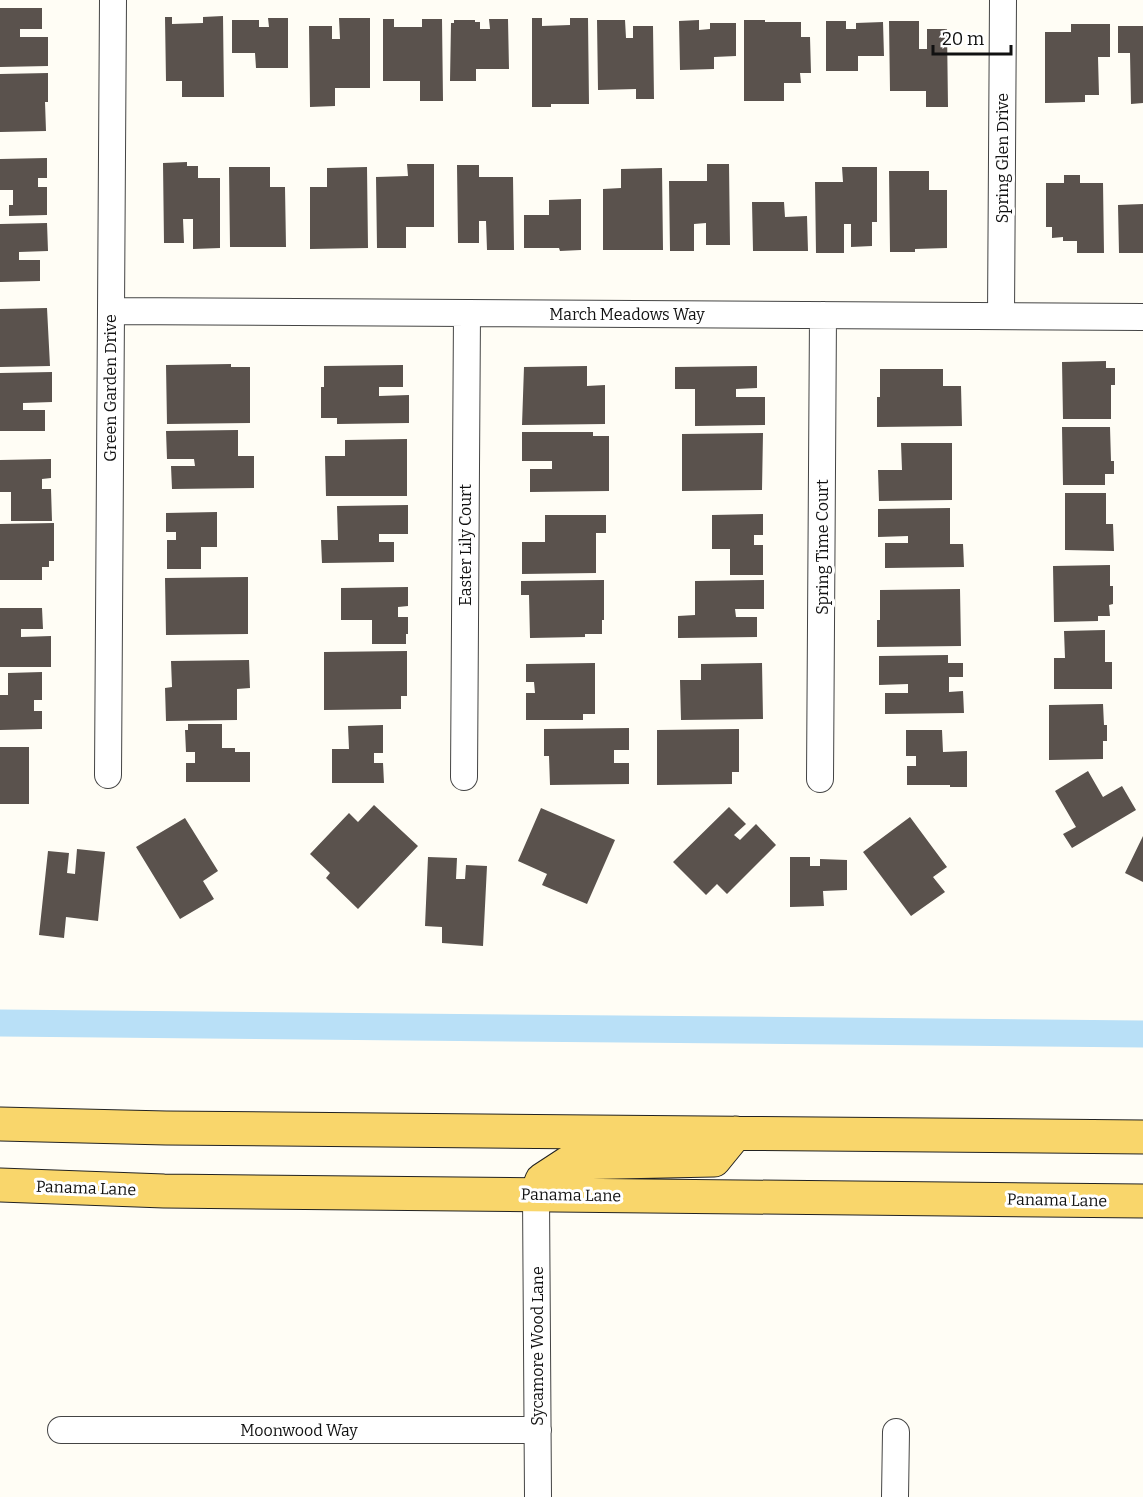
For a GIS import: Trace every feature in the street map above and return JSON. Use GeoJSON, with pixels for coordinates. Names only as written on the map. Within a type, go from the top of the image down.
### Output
{"type":"FeatureCollection","features":[{"type":"Feature","properties":{"kind":"main road"},"geometry":{"type":"LineString","coordinates":[[0,1124],[190,1128],[1143,1137]]}},
{"type":"Feature","properties":{"kind":"main road"},"geometry":{"type":"LineString","coordinates":[[536,1195],[542,1180],[568,1163],[714,1160],[736,1133]]}},
{"type":"Feature","properties":{"kind":"main road","name":"Panama Lane"},"geometry":{"type":"LineString","coordinates":[[0,1185],[164,1191],[1143,1201]]}},
{"type":"Feature","properties":{"kind":"street","name":"Green Garden Drive"},"geometry":{"type":"LineString","coordinates":[[108,775],[113,0]]}},
{"type":"Feature","properties":{"kind":"street","name":"Spring Glen Drive"},"geometry":{"type":"LineString","coordinates":[[1001,316],[1003,0]]}},
{"type":"Feature","properties":{"kind":"street","name":"March Meadows Way"},"geometry":{"type":"LineString","coordinates":[[111,311],[1143,317]]}},
{"type":"Feature","properties":{"kind":"street","name":"Easter Lily Court"},"geometry":{"type":"LineString","coordinates":[[464,777],[467,313]]}},
{"type":"Feature","properties":{"kind":"street","name":"Spring Time Court"},"geometry":{"type":"LineString","coordinates":[[820,779],[823,315]]}},
{"type":"Feature","properties":{"kind":"street","name":"Sycamore Wood Lane"},"geometry":{"type":"LineString","coordinates":[[536,1195],[538,1497]]}},
{"type":"Feature","properties":{"kind":"street","name":"Moonwood Way"},"geometry":{"type":"LineString","coordinates":[[61,1430],[538,1430]]}},
{"type":"Feature","properties":{"kind":"street"},"geometry":{"type":"LineString","coordinates":[[895,1497],[896,1432]]}},
{"type":"Feature","properties":{"kind":"building"},"geometry":{"type":"Polygon","coordinates":[[[0,8],[42,8],[42,29],[20,29],[20,37],[48,37],[48,66],[0,67],[0,8]]]}},
{"type":"Feature","properties":{"kind":"building"},"geometry":{"type":"Polygon","coordinates":[[[223,16],[224,97],[182,97],[182,81],[166,81],[165,17],[172,17],[172,24],[203,23],[203,17],[223,16]]]}},
{"type":"Feature","properties":{"kind":"building"},"geometry":{"type":"Polygon","coordinates":[[[268,18],[288,18],[288,68],[256,68],[255,53],[232,53],[232,20],[259,20],[259,27],[269,27],[268,18]]]}},
{"type":"Feature","properties":{"kind":"building"},"geometry":{"type":"Polygon","coordinates":[[[339,18],[370,18],[370,88],[335,88],[335,106],[310,107],[309,26],[332,26],[332,39],[340,39],[339,18]]]}},
{"type":"Feature","properties":{"kind":"building"},"geometry":{"type":"Polygon","coordinates":[[[532,18],[542,18],[542,26],[570,25],[570,18],[588,18],[589,104],[551,104],[551,107],[532,107],[532,18]]]}},
{"type":"Feature","properties":{"kind":"building"},"geometry":{"type":"Polygon","coordinates":[[[383,19],[394,19],[394,27],[422,27],[422,19],[442,19],[443,101],[420,101],[420,81],[383,81],[383,19]]]}},
{"type":"Feature","properties":{"kind":"building"},"geometry":{"type":"Polygon","coordinates":[[[489,19],[508,19],[509,69],[476,69],[476,81],[450,81],[451,23],[454,23],[454,20],[475,20],[475,22],[480,22],[480,29],[490,29],[489,19]]]}},
{"type":"Feature","properties":{"kind":"building"},"geometry":{"type":"Polygon","coordinates":[[[597,20],[625,20],[626,38],[633,38],[633,26],[653,26],[654,99],[636,99],[636,89],[598,90],[597,20]]]}},
{"type":"Feature","properties":{"kind":"building"},"geometry":{"type":"Polygon","coordinates":[[[699,20],[699,30],[710,29],[710,23],[736,23],[736,56],[714,57],[714,69],[680,70],[679,21],[699,20]]]}},
{"type":"Feature","properties":{"kind":"building"},"geometry":{"type":"Polygon","coordinates":[[[744,20],[801,22],[801,37],[810,37],[811,73],[800,73],[801,83],[784,83],[784,101],[744,101],[744,20]]]}},
{"type":"Feature","properties":{"kind":"building"},"geometry":{"type":"Polygon","coordinates":[[[826,21],[846,21],[846,29],[856,29],[856,23],[883,22],[884,56],[858,56],[858,71],[826,71],[826,21]]]}},
{"type":"Feature","properties":{"kind":"building"},"geometry":{"type":"Polygon","coordinates":[[[889,21],[919,21],[919,49],[927,49],[927,29],[947,29],[948,107],[926,107],[926,91],[890,91],[889,21]]]}},
{"type":"Feature","properties":{"kind":"building"},"geometry":{"type":"Polygon","coordinates":[[[1071,24],[1110,24],[1110,57],[1098,57],[1099,95],[1085,95],[1085,102],[1045,103],[1045,32],[1071,32],[1071,24]]]}},
{"type":"Feature","properties":{"kind":"building"},"geometry":{"type":"Polygon","coordinates":[[[1118,26],[1143,26],[1143,103],[1131,104],[1130,53],[1118,53],[1118,26]]]}},
{"type":"Feature","properties":{"kind":"building"},"geometry":{"type":"Polygon","coordinates":[[[48,73],[48,102],[45,102],[46,131],[0,132],[0,74],[48,73]]]}},
{"type":"Feature","properties":{"kind":"building"},"geometry":{"type":"Polygon","coordinates":[[[47,158],[47,178],[38,178],[38,187],[47,187],[47,215],[9,216],[9,205],[13,205],[13,190],[0,190],[0,159],[47,158]]]}},
{"type":"Feature","properties":{"kind":"building"},"geometry":{"type":"Polygon","coordinates":[[[187,162],[187,166],[198,166],[198,178],[220,178],[220,248],[193,249],[193,219],[183,219],[184,243],[164,243],[163,163],[187,162]]]}},
{"type":"Feature","properties":{"kind":"building"},"geometry":{"type":"Polygon","coordinates":[[[407,164],[434,164],[434,227],[406,227],[406,248],[377,248],[376,177],[408,176],[407,164]]]}},
{"type":"Feature","properties":{"kind":"building"},"geometry":{"type":"Polygon","coordinates":[[[707,164],[729,164],[730,245],[706,245],[706,223],[694,224],[694,251],[670,251],[669,181],[707,181],[707,164]]]}},
{"type":"Feature","properties":{"kind":"building"},"geometry":{"type":"Polygon","coordinates":[[[457,165],[479,165],[479,177],[513,177],[514,250],[487,250],[486,221],[479,221],[479,243],[458,243],[457,165]]]}},
{"type":"Feature","properties":{"kind":"building"},"geometry":{"type":"Polygon","coordinates":[[[229,167],[270,167],[270,187],[285,187],[286,247],[230,247],[229,167]]]}},
{"type":"Feature","properties":{"kind":"building"},"geometry":{"type":"Polygon","coordinates":[[[367,167],[368,248],[310,249],[310,187],[327,187],[327,168],[367,167]]]}},
{"type":"Feature","properties":{"kind":"building"},"geometry":{"type":"Polygon","coordinates":[[[842,167],[877,167],[877,222],[872,222],[872,246],[851,247],[851,224],[844,224],[844,253],[816,253],[815,182],[843,182],[842,167]]]}},
{"type":"Feature","properties":{"kind":"building"},"geometry":{"type":"Polygon","coordinates":[[[662,168],[663,250],[603,250],[603,189],[621,188],[621,169],[662,168]]]}},
{"type":"Feature","properties":{"kind":"building"},"geometry":{"type":"Polygon","coordinates":[[[889,171],[929,171],[929,190],[947,190],[947,248],[890,252],[889,171]]]}},
{"type":"Feature","properties":{"kind":"building"},"geometry":{"type":"Polygon","coordinates":[[[1064,175],[1080,175],[1080,183],[1103,183],[1104,253],[1077,253],[1077,241],[1063,241],[1063,237],[1052,238],[1052,227],[1046,227],[1046,183],[1064,183],[1064,175]]]}},
{"type":"Feature","properties":{"kind":"building"},"geometry":{"type":"Polygon","coordinates":[[[581,199],[581,250],[524,248],[524,215],[549,215],[549,200],[581,199]]]}},
{"type":"Feature","properties":{"kind":"building"},"geometry":{"type":"Polygon","coordinates":[[[752,202],[784,202],[785,217],[807,216],[808,251],[753,251],[752,202]]]}},
{"type":"Feature","properties":{"kind":"building"},"geometry":{"type":"Polygon","coordinates":[[[1143,204],[1143,253],[1119,253],[1118,205],[1143,204]]]}},
{"type":"Feature","properties":{"kind":"building"},"geometry":{"type":"Polygon","coordinates":[[[47,223],[48,251],[19,252],[19,260],[40,260],[40,281],[0,282],[0,224],[47,223]]]}},
{"type":"Feature","properties":{"kind":"building"},"geometry":{"type":"Polygon","coordinates":[[[47,308],[50,366],[0,367],[0,309],[47,308]]]}},
{"type":"Feature","properties":{"kind":"building"},"geometry":{"type":"Polygon","coordinates":[[[1106,361],[1106,368],[1115,368],[1115,385],[1111,385],[1111,419],[1063,419],[1062,362],[1106,361]]]}},
{"type":"Feature","properties":{"kind":"building"},"geometry":{"type":"Polygon","coordinates":[[[231,364],[231,367],[250,367],[250,423],[167,424],[166,365],[231,364]]]}},
{"type":"Feature","properties":{"kind":"building"},"geometry":{"type":"Polygon","coordinates":[[[403,365],[403,387],[379,387],[379,396],[409,395],[409,423],[337,424],[337,418],[321,418],[324,366],[403,365]]]}},
{"type":"Feature","properties":{"kind":"building"},"geometry":{"type":"Polygon","coordinates":[[[587,366],[587,386],[605,385],[605,424],[522,425],[524,367],[587,366]]]}},
{"type":"Feature","properties":{"kind":"building"},"geometry":{"type":"Polygon","coordinates":[[[757,366],[757,388],[736,389],[736,397],[765,397],[765,425],[695,426],[695,389],[675,389],[675,367],[757,366]]]}},
{"type":"Feature","properties":{"kind":"building"},"geometry":{"type":"Polygon","coordinates":[[[880,369],[943,369],[943,386],[961,386],[962,426],[877,427],[880,369]]]}},
{"type":"Feature","properties":{"kind":"building"},"geometry":{"type":"Polygon","coordinates":[[[52,372],[52,402],[23,403],[23,410],[45,410],[45,431],[0,431],[0,373],[52,372]]]}},
{"type":"Feature","properties":{"kind":"building"},"geometry":{"type":"Polygon","coordinates":[[[1062,427],[1110,427],[1111,461],[1114,461],[1114,474],[1105,474],[1105,485],[1063,485],[1062,427]]]}},
{"type":"Feature","properties":{"kind":"building"},"geometry":{"type":"Polygon","coordinates":[[[238,430],[238,456],[254,456],[254,488],[172,489],[171,466],[195,466],[194,459],[167,459],[166,431],[238,430]]]}},
{"type":"Feature","properties":{"kind":"building"},"geometry":{"type":"Polygon","coordinates":[[[522,432],[593,432],[593,436],[609,436],[609,491],[530,492],[530,469],[552,469],[552,461],[522,461],[522,432]]]}},
{"type":"Feature","properties":{"kind":"building"},"geometry":{"type":"Polygon","coordinates":[[[763,433],[762,490],[682,491],[682,434],[763,433]]]}},
{"type":"Feature","properties":{"kind":"building"},"geometry":{"type":"Polygon","coordinates":[[[407,439],[407,496],[326,496],[325,456],[345,456],[345,440],[407,439]]]}},
{"type":"Feature","properties":{"kind":"building"},"geometry":{"type":"Polygon","coordinates":[[[901,443],[952,443],[952,500],[879,501],[878,470],[902,470],[901,443]]]}},
{"type":"Feature","properties":{"kind":"building"},"geometry":{"type":"Polygon","coordinates":[[[51,459],[51,478],[42,479],[42,489],[51,489],[52,521],[11,521],[11,492],[0,492],[0,460],[51,459]]]}},
{"type":"Feature","properties":{"kind":"building"},"geometry":{"type":"Polygon","coordinates":[[[1065,493],[1106,493],[1106,524],[1113,524],[1114,551],[1065,550],[1065,493]]]}},
{"type":"Feature","properties":{"kind":"building"},"geometry":{"type":"Polygon","coordinates":[[[408,505],[408,534],[379,534],[379,542],[394,542],[394,562],[322,563],[321,540],[338,540],[337,506],[408,505]]]}},
{"type":"Feature","properties":{"kind":"building"},"geometry":{"type":"Polygon","coordinates":[[[950,508],[950,544],[963,544],[964,567],[885,568],[885,543],[908,543],[908,536],[878,537],[878,509],[950,508]]]}},
{"type":"Feature","properties":{"kind":"building"},"geometry":{"type":"Polygon","coordinates":[[[217,512],[217,547],[201,547],[201,569],[167,569],[167,540],[176,540],[176,532],[166,532],[166,513],[217,512]]]}},
{"type":"Feature","properties":{"kind":"building"},"geometry":{"type":"Polygon","coordinates":[[[763,514],[763,535],[754,535],[754,545],[763,545],[763,575],[730,575],[730,549],[712,549],[712,515],[763,514]]]}},
{"type":"Feature","properties":{"kind":"building"},"geometry":{"type":"Polygon","coordinates":[[[545,515],[606,515],[606,533],[596,533],[596,573],[522,574],[522,542],[545,542],[545,515]]]}},
{"type":"Feature","properties":{"kind":"building"},"geometry":{"type":"Polygon","coordinates":[[[54,523],[54,561],[49,561],[49,567],[42,567],[42,580],[0,580],[0,524],[54,523]]]}},
{"type":"Feature","properties":{"kind":"building"},"geometry":{"type":"Polygon","coordinates":[[[1110,565],[1113,604],[1109,605],[1110,616],[1098,616],[1098,621],[1054,622],[1053,566],[1110,565]]]}},
{"type":"Feature","properties":{"kind":"building"},"geometry":{"type":"Polygon","coordinates":[[[248,577],[248,634],[166,635],[165,578],[248,577]]]}},
{"type":"Feature","properties":{"kind":"building"},"geometry":{"type":"Polygon","coordinates":[[[604,580],[602,634],[585,634],[585,637],[530,638],[529,595],[521,595],[521,581],[604,580]]]}},
{"type":"Feature","properties":{"kind":"building"},"geometry":{"type":"Polygon","coordinates":[[[764,580],[764,609],[735,609],[736,617],[757,617],[757,637],[678,638],[678,616],[695,615],[695,581],[764,580]]]}},
{"type":"Feature","properties":{"kind":"building"},"geometry":{"type":"Polygon","coordinates":[[[408,587],[408,606],[398,607],[398,617],[408,617],[406,644],[372,644],[372,620],[341,620],[341,588],[408,587]]]}},
{"type":"Feature","properties":{"kind":"building"},"geometry":{"type":"Polygon","coordinates":[[[960,589],[961,646],[877,647],[880,590],[960,589]]]}},
{"type":"Feature","properties":{"kind":"building"},"geometry":{"type":"Polygon","coordinates":[[[0,608],[42,608],[43,629],[21,629],[21,637],[51,636],[51,667],[0,667],[0,608]]]}},
{"type":"Feature","properties":{"kind":"building"},"geometry":{"type":"Polygon","coordinates":[[[1105,630],[1105,662],[1112,662],[1112,689],[1054,689],[1054,658],[1065,658],[1064,631],[1105,630]]]}},
{"type":"Feature","properties":{"kind":"building"},"geometry":{"type":"Polygon","coordinates":[[[407,651],[407,696],[401,696],[401,709],[324,710],[324,652],[407,651]]]}},
{"type":"Feature","properties":{"kind":"building"},"geometry":{"type":"Polygon","coordinates":[[[948,655],[948,663],[963,663],[963,677],[949,677],[949,692],[963,691],[964,713],[885,714],[885,693],[908,693],[908,684],[879,685],[879,656],[948,655]]]}},
{"type":"Feature","properties":{"kind":"building"},"geometry":{"type":"Polygon","coordinates":[[[249,660],[250,688],[237,689],[237,720],[166,721],[165,688],[172,687],[171,661],[249,660]]]}},
{"type":"Feature","properties":{"kind":"building"},"geometry":{"type":"Polygon","coordinates":[[[595,663],[595,714],[583,714],[583,720],[526,720],[526,693],[535,693],[534,682],[526,682],[526,664],[595,663]]]}},
{"type":"Feature","properties":{"kind":"building"},"geometry":{"type":"Polygon","coordinates":[[[762,663],[763,719],[681,720],[680,680],[701,680],[701,664],[762,663]]]}},
{"type":"Feature","properties":{"kind":"building"},"geometry":{"type":"Polygon","coordinates":[[[42,672],[42,700],[34,700],[34,711],[42,711],[42,729],[0,730],[0,695],[8,695],[8,673],[42,672]]]}},
{"type":"Feature","properties":{"kind":"building"},"geometry":{"type":"Polygon","coordinates":[[[1103,704],[1107,741],[1103,741],[1103,759],[1049,760],[1049,705],[1103,704]]]}},
{"type":"Feature","properties":{"kind":"building"},"geometry":{"type":"Polygon","coordinates":[[[188,724],[222,724],[222,748],[235,748],[235,752],[250,752],[250,782],[186,782],[186,763],[195,763],[195,752],[186,752],[185,730],[188,730],[188,724]]]}},
{"type":"Feature","properties":{"kind":"building"},"geometry":{"type":"Polygon","coordinates":[[[383,725],[383,753],[374,753],[374,763],[383,763],[384,783],[332,783],[332,749],[349,749],[348,726],[383,725]]]}},
{"type":"Feature","properties":{"kind":"building"},"geometry":{"type":"Polygon","coordinates":[[[629,728],[629,750],[614,750],[614,763],[629,763],[629,784],[550,785],[549,756],[544,756],[544,729],[629,728]]]}},
{"type":"Feature","properties":{"kind":"building"},"geometry":{"type":"Polygon","coordinates":[[[739,729],[739,772],[732,772],[732,784],[657,785],[657,730],[739,729]]]}},
{"type":"Feature","properties":{"kind":"building"},"geometry":{"type":"Polygon","coordinates":[[[906,730],[942,730],[943,752],[967,751],[967,787],[907,785],[907,766],[916,766],[916,756],[906,756],[906,730]]]}},
{"type":"Feature","properties":{"kind":"building"},"geometry":{"type":"Polygon","coordinates":[[[0,747],[29,747],[29,804],[0,804],[0,747]]]}},
{"type":"Feature","properties":{"kind":"building"},"geometry":{"type":"Polygon","coordinates":[[[1088,771],[1103,797],[1122,786],[1136,810],[1072,848],[1063,834],[1076,827],[1055,791],[1088,771]]]}},
{"type":"Feature","properties":{"kind":"building"},"geometry":{"type":"Polygon","coordinates":[[[374,805],[418,846],[358,909],[326,878],[330,873],[310,854],[349,813],[358,822],[374,805]]]}},
{"type":"Feature","properties":{"kind":"building"},"geometry":{"type":"Polygon","coordinates":[[[729,807],[746,824],[734,835],[740,840],[756,824],[776,845],[727,894],[717,884],[706,895],[673,862],[729,807]]]}},
{"type":"Feature","properties":{"kind":"building"},"geometry":{"type":"Polygon","coordinates":[[[541,808],[615,840],[587,904],[542,885],[547,874],[518,861],[541,808]]]}},
{"type":"Feature","properties":{"kind":"building"},"geometry":{"type":"Polygon","coordinates":[[[910,817],[947,867],[933,877],[945,892],[911,916],[863,852],[910,817]]]}},
{"type":"Feature","properties":{"kind":"building"},"geometry":{"type":"Polygon","coordinates":[[[185,818],[218,871],[203,881],[214,899],[180,919],[136,847],[185,818]]]}},
{"type":"Feature","properties":{"kind":"building"},"geometry":{"type":"Polygon","coordinates":[[[1143,836],[1143,882],[1125,873],[1143,836]]]}},
{"type":"Feature","properties":{"kind":"building"},"geometry":{"type":"Polygon","coordinates":[[[77,849],[105,852],[98,921],[66,917],[64,938],[39,935],[48,851],[69,853],[67,873],[75,874],[77,849]]]}},
{"type":"Feature","properties":{"kind":"building"},"geometry":{"type":"Polygon","coordinates":[[[428,857],[457,858],[456,879],[465,879],[466,865],[487,866],[483,946],[442,943],[442,927],[425,926],[428,857]]]}},
{"type":"Feature","properties":{"kind":"building"},"geometry":{"type":"Polygon","coordinates":[[[790,857],[810,857],[810,866],[820,866],[820,859],[847,860],[847,890],[823,891],[824,906],[790,907],[790,857]]]}},
{"type":"Feature","properties":{"kind":"waterway"},"geometry":{"type":"LineString","coordinates":[[0,1023],[1143,1034]]}}]}
